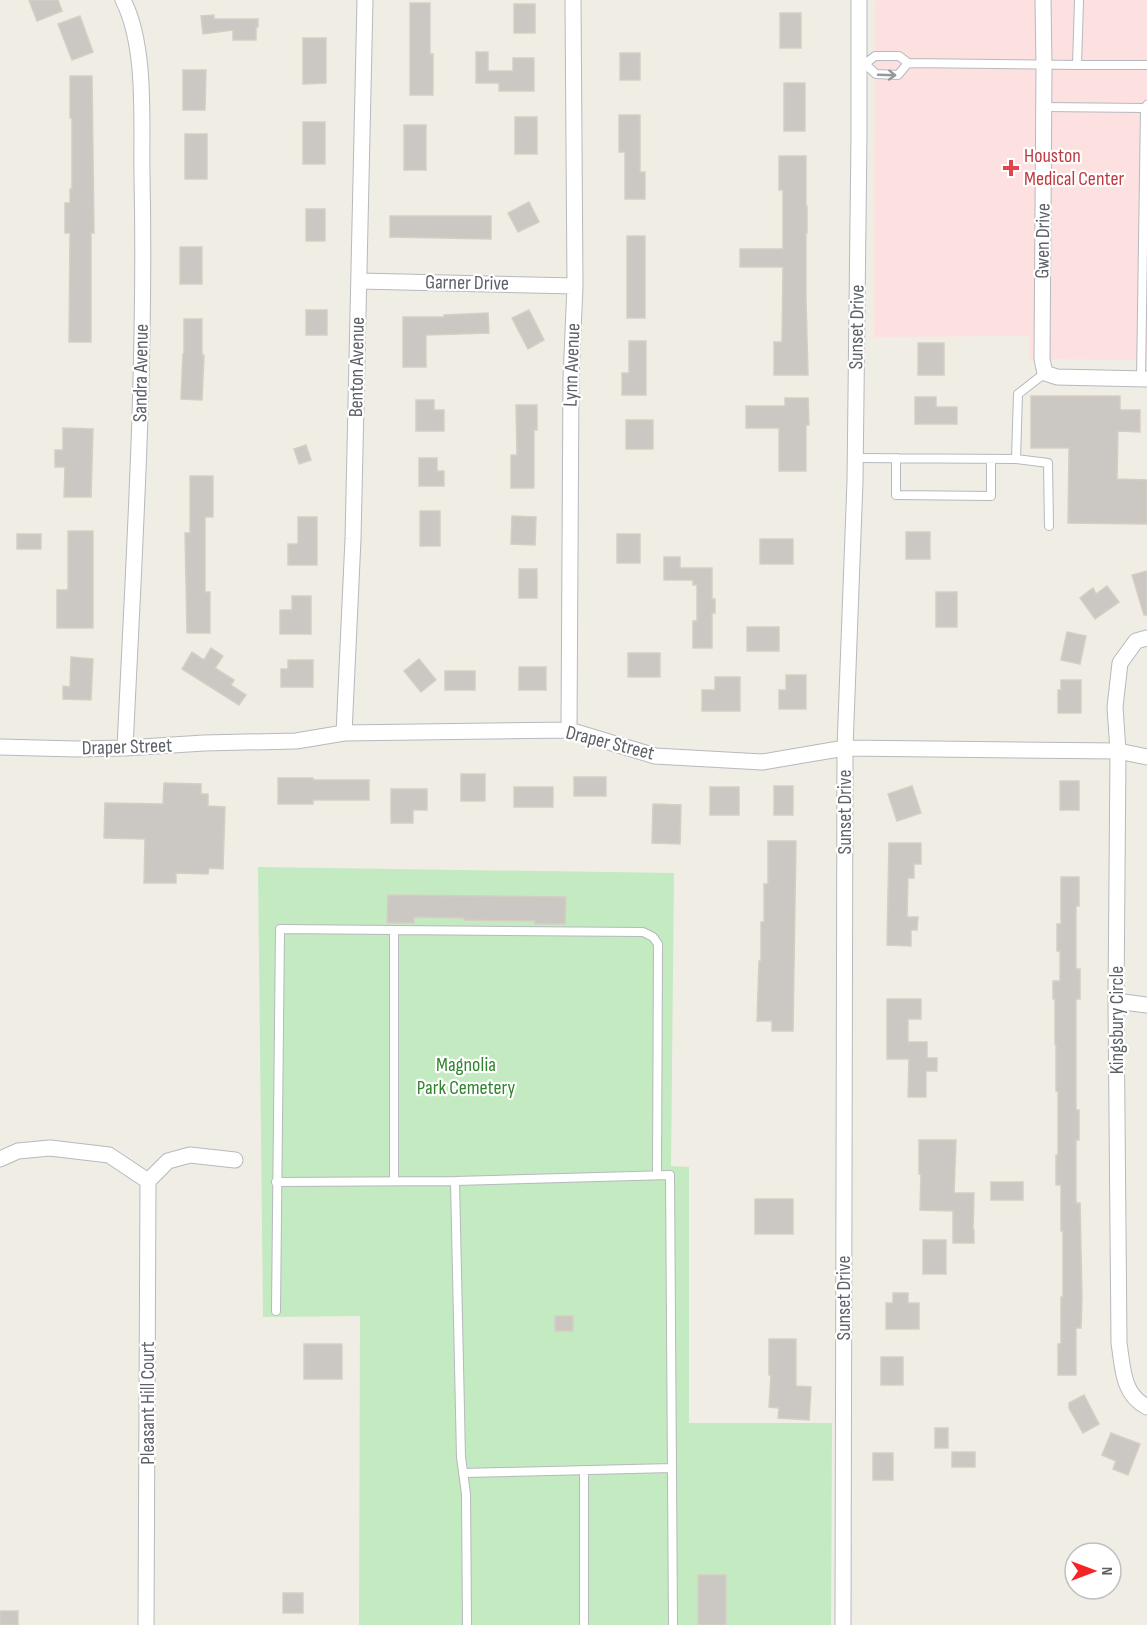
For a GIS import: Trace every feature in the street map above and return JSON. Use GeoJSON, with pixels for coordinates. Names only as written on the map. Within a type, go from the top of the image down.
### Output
{"type":"FeatureCollection","features":[{"type":"Feature","properties":{"kind":"street","name":"Sandra Avenue"},"geometry":{"type":"LineString","coordinates":[[123,0],[129,13],[140,62],[143,232],[141,408],[125,748]]}},
{"type":"Feature","properties":{"kind":"street","name":"Benton Avenue"},"geometry":{"type":"LineString","coordinates":[[344,734],[353,539],[365,0]]}},
{"type":"Feature","properties":{"kind":"street","name":"Lynn Avenue"},"geometry":{"type":"LineString","coordinates":[[569,730],[571,378],[575,286],[573,0]]}},
{"type":"Feature","properties":{"kind":"street","name":"Sunset Drive"},"geometry":{"type":"LineString","coordinates":[[843,1625],[845,748],[855,458],[862,64],[859,0]]}},
{"type":"Feature","properties":{"kind":"street","name":"Gwen Drive"},"geometry":{"type":"LineString","coordinates":[[1042,0],[1044,66],[1042,359],[1046,373]]}},
{"type":"Feature","properties":{"kind":"street","name":"Garner Drive"},"geometry":{"type":"LineString","coordinates":[[359,281],[575,286]]}},
{"type":"Feature","properties":{"kind":"street"},"geometry":{"type":"LineString","coordinates":[[1046,373],[1057,377],[1144,379]]}},
{"type":"Feature","properties":{"kind":"street","name":"Kingsbury Circle"},"geometry":{"type":"LineString","coordinates":[[1147,638],[1136,641],[1120,663],[1114,707],[1118,752],[1116,1001],[1119,1343],[1125,1382],[1137,1402],[1147,1407]]}},
{"type":"Feature","properties":{"kind":"street","name":"Draper Street"},"geometry":{"type":"LineString","coordinates":[[0,747],[125,748],[296,741],[344,734],[569,730],[654,756],[762,762],[845,748],[1118,752],[1147,757]]}},
{"type":"Feature","properties":{"kind":"street"},"geometry":{"type":"LineString","coordinates":[[1116,1001],[1147,1005]]}},
{"type":"Feature","properties":{"kind":"street"},"geometry":{"type":"LineString","coordinates":[[0,1159],[18,1151],[50,1148],[109,1155],[148,1181],[168,1161],[190,1155],[235,1160]]}},
{"type":"Feature","properties":{"kind":"street","name":"Pleasant Hill Court"},"geometry":{"type":"LineString","coordinates":[[146,1625],[148,1181]]}},
{"type":"Feature","properties":{"kind":"lane"},"geometry":{"type":"LineString","coordinates":[[1077,65],[1079,0]]}},
{"type":"Feature","properties":{"kind":"lane"},"geometry":{"type":"LineString","coordinates":[[908,63],[898,75],[876,74],[862,64],[874,56],[899,56],[908,63],[1044,66],[1147,65]]}},
{"type":"Feature","properties":{"kind":"lane"},"geometry":{"type":"LineString","coordinates":[[1044,107],[1146,107],[1144,379]]}},
{"type":"Feature","properties":{"kind":"lane"},"geometry":{"type":"LineString","coordinates":[[1016,459],[1018,394],[1046,373]]}},
{"type":"Feature","properties":{"kind":"lane"},"geometry":{"type":"LineString","coordinates":[[855,458],[1016,459],[1048,463],[1049,526]]}},
{"type":"Feature","properties":{"kind":"lane"},"geometry":{"type":"LineString","coordinates":[[896,458],[896,495],[991,496],[991,459]]}},
{"type":"Feature","properties":{"kind":"lane"},"geometry":{"type":"LineString","coordinates":[[276,1311],[280,929],[643,932],[652,937],[658,944],[657,1175]]}},
{"type":"Feature","properties":{"kind":"lane"},"geometry":{"type":"LineString","coordinates":[[394,930],[394,1181]]}},
{"type":"Feature","properties":{"kind":"lane"},"geometry":{"type":"LineString","coordinates":[[276,1182],[455,1181],[670,1175],[673,1625]]}},
{"type":"Feature","properties":{"kind":"lane"},"geometry":{"type":"LineString","coordinates":[[455,1181],[467,1625]]}},
{"type":"Feature","properties":{"kind":"lane"},"geometry":{"type":"LineString","coordinates":[[463,1473],[672,1468]]}},
{"type":"Feature","properties":{"kind":"lane"},"geometry":{"type":"LineString","coordinates":[[584,1470],[584,1625]]}},
{"type":"Feature","properties":{"kind":"shaded area","name":"Houston Medical Center"},"geometry":{"type":"Polygon","coordinates":[[[875,0],[1147,0],[1147,360],[1030,359],[1029,336],[874,337],[875,0]]]}},
{"type":"Feature","properties":{"kind":"green space","name":"Magnolia Park Cemetery"},"geometry":{"type":"Polygon","coordinates":[[[258,867],[674,873],[671,1166],[689,1167],[689,1423],[832,1423],[831,1625],[359,1625],[360,1316],[263,1317],[258,867]]]}},
{"type":"Feature","properties":{"kind":"building"},"geometry":{"type":"Polygon","coordinates":[[[29,0],[58,0],[62,11],[37,21],[29,0]]]}},
{"type":"Feature","properties":{"kind":"building"},"geometry":{"type":"Polygon","coordinates":[[[410,3],[430,3],[433,95],[410,95],[410,3]]]}},
{"type":"Feature","properties":{"kind":"building"},"geometry":{"type":"Polygon","coordinates":[[[514,4],[535,4],[535,33],[514,33],[514,4]]]}},
{"type":"Feature","properties":{"kind":"building"},"geometry":{"type":"Polygon","coordinates":[[[780,13],[801,13],[801,48],[780,48],[780,13]]]}},
{"type":"Feature","properties":{"kind":"building"},"geometry":{"type":"Polygon","coordinates":[[[214,15],[214,19],[258,19],[256,40],[233,40],[233,30],[203,34],[201,16],[214,15]]]}},
{"type":"Feature","properties":{"kind":"building"},"geometry":{"type":"Polygon","coordinates":[[[80,16],[93,52],[72,60],[58,24],[80,16]]]}},
{"type":"Feature","properties":{"kind":"building"},"geometry":{"type":"Polygon","coordinates":[[[303,38],[326,38],[326,83],[303,84],[303,38]]]}},
{"type":"Feature","properties":{"kind":"building"},"geometry":{"type":"Polygon","coordinates":[[[476,52],[488,52],[488,71],[513,71],[513,58],[534,58],[534,91],[499,91],[499,83],[476,83],[476,52]]]}},
{"type":"Feature","properties":{"kind":"building"},"geometry":{"type":"Polygon","coordinates":[[[620,53],[640,53],[640,80],[620,80],[620,53]]]}},
{"type":"Feature","properties":{"kind":"building"},"geometry":{"type":"Polygon","coordinates":[[[183,70],[206,70],[205,110],[183,110],[183,70]]]}},
{"type":"Feature","properties":{"kind":"building"},"geometry":{"type":"Polygon","coordinates":[[[70,76],[92,76],[94,233],[91,233],[91,342],[69,342],[70,233],[65,233],[65,203],[70,203],[70,189],[72,189],[70,76]]]}},
{"type":"Feature","properties":{"kind":"building"},"geometry":{"type":"Polygon","coordinates":[[[784,83],[805,83],[805,131],[784,131],[784,83]]]}},
{"type":"Feature","properties":{"kind":"building"},"geometry":{"type":"Polygon","coordinates":[[[619,115],[640,115],[640,172],[645,172],[645,199],[625,199],[625,152],[619,152],[619,115]]]}},
{"type":"Feature","properties":{"kind":"building"},"geometry":{"type":"Polygon","coordinates":[[[515,117],[537,117],[537,154],[515,154],[515,117]]]}},
{"type":"Feature","properties":{"kind":"building"},"geometry":{"type":"Polygon","coordinates":[[[303,122],[325,122],[325,164],[303,164],[303,122]]]}},
{"type":"Feature","properties":{"kind":"building"},"geometry":{"type":"Polygon","coordinates":[[[404,125],[426,125],[426,170],[404,170],[404,125]]]}},
{"type":"Feature","properties":{"kind":"building"},"geometry":{"type":"Polygon","coordinates":[[[185,134],[207,134],[207,179],[185,179],[185,134]]]}},
{"type":"Feature","properties":{"kind":"building"},"geometry":{"type":"Polygon","coordinates":[[[779,156],[806,156],[808,375],[774,375],[774,342],[782,342],[783,267],[740,267],[740,249],[783,249],[783,190],[779,190],[779,156]]]}},
{"type":"Feature","properties":{"kind":"building"},"geometry":{"type":"Polygon","coordinates":[[[529,202],[539,222],[518,232],[508,213],[529,202]]]}},
{"type":"Feature","properties":{"kind":"building"},"geometry":{"type":"Polygon","coordinates":[[[306,209],[325,209],[325,241],[306,241],[306,209]]]}},
{"type":"Feature","properties":{"kind":"building"},"geometry":{"type":"Polygon","coordinates":[[[390,216],[491,216],[491,239],[390,237],[390,216]]]}},
{"type":"Feature","properties":{"kind":"building"},"geometry":{"type":"Polygon","coordinates":[[[627,236],[645,236],[645,318],[627,318],[627,236]]]}},
{"type":"Feature","properties":{"kind":"building"},"geometry":{"type":"Polygon","coordinates":[[[180,247],[202,247],[202,284],[180,284],[180,247]]]}},
{"type":"Feature","properties":{"kind":"building"},"geometry":{"type":"Polygon","coordinates":[[[306,310],[327,310],[327,335],[306,335],[306,310]]]}},
{"type":"Feature","properties":{"kind":"building"},"geometry":{"type":"Polygon","coordinates":[[[529,310],[544,340],[528,349],[512,318],[529,310]]]}},
{"type":"Feature","properties":{"kind":"building"},"geometry":{"type":"Polygon","coordinates":[[[488,313],[489,333],[426,335],[426,367],[403,367],[403,317],[444,317],[444,315],[488,313]]]}},
{"type":"Feature","properties":{"kind":"building"},"geometry":{"type":"Polygon","coordinates":[[[184,319],[202,319],[202,355],[204,355],[202,400],[181,399],[184,319]]]}},
{"type":"Feature","properties":{"kind":"building"},"geometry":{"type":"Polygon","coordinates":[[[629,341],[646,341],[646,395],[622,395],[622,373],[629,373],[629,341]]]}},
{"type":"Feature","properties":{"kind":"building"},"geometry":{"type":"Polygon","coordinates":[[[918,343],[944,343],[944,375],[918,375],[918,343]]]}},
{"type":"Feature","properties":{"kind":"building"},"geometry":{"type":"Polygon","coordinates":[[[1031,396],[1120,396],[1120,410],[1140,410],[1140,432],[1118,431],[1117,479],[1147,480],[1147,524],[1068,523],[1069,448],[1031,448],[1031,396]]]}},
{"type":"Feature","properties":{"kind":"building"},"geometry":{"type":"Polygon","coordinates":[[[915,397],[936,397],[936,407],[957,407],[957,424],[915,424],[915,397]]]}},
{"type":"Feature","properties":{"kind":"building"},"geometry":{"type":"Polygon","coordinates":[[[785,398],[808,398],[806,471],[779,471],[779,428],[746,428],[746,406],[785,406],[785,398]]]}},
{"type":"Feature","properties":{"kind":"building"},"geometry":{"type":"Polygon","coordinates":[[[416,400],[434,400],[434,410],[444,410],[444,431],[416,431],[416,400]]]}},
{"type":"Feature","properties":{"kind":"building"},"geometry":{"type":"Polygon","coordinates":[[[516,405],[537,405],[537,430],[534,430],[534,488],[511,488],[511,455],[517,455],[516,405]]]}},
{"type":"Feature","properties":{"kind":"building"},"geometry":{"type":"Polygon","coordinates":[[[626,420],[653,420],[653,449],[626,449],[626,420]]]}},
{"type":"Feature","properties":{"kind":"building"},"geometry":{"type":"Polygon","coordinates":[[[63,428],[93,429],[91,497],[64,497],[65,467],[55,467],[55,450],[63,450],[63,428]]]}},
{"type":"Feature","properties":{"kind":"building"},"geometry":{"type":"Polygon","coordinates":[[[306,445],[311,460],[299,464],[294,449],[306,445]]]}},
{"type":"Feature","properties":{"kind":"building"},"geometry":{"type":"Polygon","coordinates":[[[419,458],[437,458],[437,471],[444,471],[444,486],[419,486],[419,458]]]}},
{"type":"Feature","properties":{"kind":"building"},"geometry":{"type":"Polygon","coordinates":[[[190,476],[213,476],[213,517],[205,517],[205,592],[210,592],[210,633],[187,633],[185,533],[190,533],[190,476]]]}},
{"type":"Feature","properties":{"kind":"building"},"geometry":{"type":"Polygon","coordinates":[[[420,511],[440,511],[440,546],[420,546],[420,511]]]}},
{"type":"Feature","properties":{"kind":"building"},"geometry":{"type":"Polygon","coordinates":[[[512,516],[536,517],[535,545],[511,544],[512,516]]]}},
{"type":"Feature","properties":{"kind":"building"},"geometry":{"type":"Polygon","coordinates":[[[298,517],[317,517],[317,565],[288,565],[288,544],[298,544],[298,517]]]}},
{"type":"Feature","properties":{"kind":"building"},"geometry":{"type":"Polygon","coordinates":[[[68,531],[93,531],[93,628],[57,628],[57,590],[68,590],[68,531]]]}},
{"type":"Feature","properties":{"kind":"building"},"geometry":{"type":"Polygon","coordinates":[[[906,532],[930,532],[930,559],[906,559],[906,532]]]}},
{"type":"Feature","properties":{"kind":"building"},"geometry":{"type":"Polygon","coordinates":[[[17,534],[41,534],[41,549],[17,549],[17,534]]]}},
{"type":"Feature","properties":{"kind":"building"},"geometry":{"type":"Polygon","coordinates":[[[617,534],[640,534],[640,563],[617,563],[617,534]]]}},
{"type":"Feature","properties":{"kind":"building"},"geometry":{"type":"Polygon","coordinates":[[[760,539],[793,539],[793,564],[760,564],[760,539]]]}},
{"type":"Feature","properties":{"kind":"building"},"geometry":{"type":"Polygon","coordinates":[[[664,557],[680,557],[680,568],[712,568],[712,599],[715,599],[715,613],[712,613],[712,648],[693,648],[693,621],[697,621],[697,585],[693,585],[693,580],[664,580],[664,557]]]}},
{"type":"Feature","properties":{"kind":"building"},"geometry":{"type":"Polygon","coordinates":[[[519,569],[537,569],[537,598],[519,598],[519,569]]]}},
{"type":"Feature","properties":{"kind":"building"},"geometry":{"type":"Polygon","coordinates":[[[1147,571],[1147,615],[1144,615],[1132,575],[1147,571]]]}},
{"type":"Feature","properties":{"kind":"building"},"geometry":{"type":"Polygon","coordinates":[[[1107,586],[1119,602],[1095,619],[1080,598],[1093,588],[1096,594],[1107,586]]]}},
{"type":"Feature","properties":{"kind":"building"},"geometry":{"type":"Polygon","coordinates":[[[936,592],[957,592],[957,627],[936,627],[936,592]]]}},
{"type":"Feature","properties":{"kind":"building"},"geometry":{"type":"Polygon","coordinates":[[[292,596],[311,596],[311,634],[280,634],[280,610],[292,610],[292,596]]]}},
{"type":"Feature","properties":{"kind":"building"},"geometry":{"type":"Polygon","coordinates":[[[747,627],[779,627],[779,651],[747,651],[747,627]]]}},
{"type":"Feature","properties":{"kind":"building"},"geometry":{"type":"Polygon","coordinates":[[[1067,632],[1086,636],[1080,664],[1061,660],[1067,632]]]}},
{"type":"Feature","properties":{"kind":"building"},"geometry":{"type":"Polygon","coordinates":[[[211,648],[223,656],[215,668],[234,680],[231,685],[246,695],[239,705],[182,669],[192,652],[204,660],[211,648]]]}},
{"type":"Feature","properties":{"kind":"building"},"geometry":{"type":"Polygon","coordinates":[[[628,653],[660,653],[660,677],[628,677],[628,653]]]}},
{"type":"Feature","properties":{"kind":"building"},"geometry":{"type":"Polygon","coordinates":[[[71,657],[93,659],[91,700],[63,699],[63,686],[70,687],[71,657]]]}},
{"type":"Feature","properties":{"kind":"building"},"geometry":{"type":"Polygon","coordinates":[[[419,659],[436,680],[421,692],[404,671],[419,659]]]}},
{"type":"Feature","properties":{"kind":"building"},"geometry":{"type":"Polygon","coordinates":[[[288,660],[313,660],[313,687],[281,687],[281,669],[288,669],[288,660]]]}},
{"type":"Feature","properties":{"kind":"building"},"geometry":{"type":"Polygon","coordinates":[[[519,667],[546,667],[546,690],[519,690],[519,667]]]}},
{"type":"Feature","properties":{"kind":"building"},"geometry":{"type":"Polygon","coordinates":[[[445,671],[475,671],[475,690],[445,690],[445,671]]]}},
{"type":"Feature","properties":{"kind":"building"},"geometry":{"type":"Polygon","coordinates":[[[786,675],[806,675],[806,709],[779,709],[779,690],[786,690],[786,675]]]}},
{"type":"Feature","properties":{"kind":"building"},"geometry":{"type":"Polygon","coordinates":[[[715,677],[740,677],[740,711],[702,711],[702,690],[715,690],[715,677]]]}},
{"type":"Feature","properties":{"kind":"building"},"geometry":{"type":"Polygon","coordinates":[[[1061,680],[1081,680],[1081,713],[1058,713],[1058,690],[1061,690],[1061,680]]]}},
{"type":"Feature","properties":{"kind":"building"},"geometry":{"type":"Polygon","coordinates":[[[461,774],[485,774],[485,801],[461,801],[461,774]]]}},
{"type":"Feature","properties":{"kind":"building"},"geometry":{"type":"Polygon","coordinates":[[[574,777],[606,777],[606,796],[574,796],[574,777]]]}},
{"type":"Feature","properties":{"kind":"building"},"geometry":{"type":"Polygon","coordinates":[[[278,778],[369,780],[369,800],[313,800],[313,804],[278,804],[278,778]]]}},
{"type":"Feature","properties":{"kind":"building"},"geometry":{"type":"Polygon","coordinates":[[[1060,781],[1079,781],[1079,810],[1060,810],[1060,781]]]}},
{"type":"Feature","properties":{"kind":"building"},"geometry":{"type":"Polygon","coordinates":[[[164,783],[201,784],[201,794],[208,794],[208,806],[225,807],[223,869],[209,868],[208,874],[176,873],[176,883],[144,883],[145,839],[104,838],[105,803],[163,804],[164,783]]]}},
{"type":"Feature","properties":{"kind":"building"},"geometry":{"type":"Polygon","coordinates":[[[774,786],[793,786],[793,815],[774,815],[774,786]]]}},
{"type":"Feature","properties":{"kind":"building"},"geometry":{"type":"Polygon","coordinates":[[[912,786],[921,813],[897,821],[888,794],[912,786]]]}},
{"type":"Feature","properties":{"kind":"building"},"geometry":{"type":"Polygon","coordinates":[[[514,787],[553,787],[553,807],[514,807],[514,787]]]}},
{"type":"Feature","properties":{"kind":"building"},"geometry":{"type":"Polygon","coordinates":[[[710,787],[739,787],[739,815],[710,815],[710,787]]]}},
{"type":"Feature","properties":{"kind":"building"},"geometry":{"type":"Polygon","coordinates":[[[391,789],[427,789],[427,810],[413,810],[413,823],[391,823],[391,789]]]}},
{"type":"Feature","properties":{"kind":"building"},"geometry":{"type":"Polygon","coordinates":[[[653,804],[681,805],[680,844],[652,843],[653,804]]]}},
{"type":"Feature","properties":{"kind":"building"},"geometry":{"type":"Polygon","coordinates":[[[768,841],[796,841],[793,1031],[772,1031],[772,1021],[757,1021],[761,922],[764,922],[764,884],[768,884],[768,841]]]}},
{"type":"Feature","properties":{"kind":"building"},"geometry":{"type":"Polygon","coordinates":[[[889,843],[921,843],[921,864],[914,864],[914,878],[908,878],[907,917],[918,917],[917,930],[911,930],[911,946],[887,945],[889,843]]]}},
{"type":"Feature","properties":{"kind":"building"},"geometry":{"type":"Polygon","coordinates":[[[1061,877],[1079,877],[1079,906],[1076,906],[1076,969],[1080,969],[1080,999],[1076,999],[1076,1110],[1079,1110],[1079,1140],[1076,1140],[1076,1203],[1080,1203],[1082,1297],[1081,1328],[1076,1328],[1076,1375],[1058,1375],[1058,1344],[1061,1344],[1061,1297],[1063,1297],[1063,1231],[1061,1231],[1061,1185],[1056,1185],[1058,1091],[1056,1091],[1053,981],[1060,981],[1057,924],[1061,924],[1061,877]]]}},
{"type":"Feature","properties":{"kind":"building"},"geometry":{"type":"Polygon","coordinates":[[[388,895],[566,897],[565,924],[414,917],[414,923],[387,923],[388,895]]]}},
{"type":"Feature","properties":{"kind":"building"},"geometry":{"type":"Polygon","coordinates":[[[887,999],[921,999],[921,1019],[908,1019],[908,1042],[927,1042],[927,1058],[937,1058],[937,1071],[926,1071],[926,1097],[908,1097],[909,1059],[887,1059],[887,999]]]}},
{"type":"Feature","properties":{"kind":"building"},"geometry":{"type":"Polygon","coordinates":[[[919,1140],[956,1140],[954,1193],[974,1193],[974,1243],[953,1243],[953,1211],[920,1210],[919,1140]]]}},
{"type":"Feature","properties":{"kind":"building"},"geometry":{"type":"Polygon","coordinates":[[[991,1182],[1023,1182],[1023,1200],[991,1200],[991,1182]]]}},
{"type":"Feature","properties":{"kind":"building"},"geometry":{"type":"Polygon","coordinates":[[[755,1199],[793,1199],[793,1234],[755,1234],[755,1199]]]}},
{"type":"Feature","properties":{"kind":"building"},"geometry":{"type":"Polygon","coordinates":[[[923,1240],[946,1240],[946,1274],[923,1274],[923,1240]]]}},
{"type":"Feature","properties":{"kind":"building"},"geometry":{"type":"Polygon","coordinates":[[[893,1293],[908,1293],[908,1303],[919,1303],[919,1329],[886,1329],[886,1303],[893,1303],[893,1293]]]}},
{"type":"Feature","properties":{"kind":"building"},"geometry":{"type":"Polygon","coordinates":[[[555,1316],[573,1316],[573,1331],[555,1331],[555,1316]]]}},
{"type":"Feature","properties":{"kind":"building"},"geometry":{"type":"Polygon","coordinates":[[[769,1339],[796,1339],[796,1386],[811,1387],[809,1420],[778,1418],[779,1408],[769,1407],[771,1375],[769,1375],[769,1339]]]}},
{"type":"Feature","properties":{"kind":"building"},"geometry":{"type":"Polygon","coordinates":[[[304,1344],[342,1344],[342,1379],[304,1379],[304,1344]]]}},
{"type":"Feature","properties":{"kind":"building"},"geometry":{"type":"Polygon","coordinates":[[[881,1357],[903,1357],[903,1385],[881,1385],[881,1357]]]}},
{"type":"Feature","properties":{"kind":"building"},"geometry":{"type":"Polygon","coordinates":[[[1084,1395],[1099,1424],[1083,1433],[1069,1408],[1069,1403],[1084,1395]]]}},
{"type":"Feature","properties":{"kind":"building"},"geometry":{"type":"Polygon","coordinates":[[[935,1428],[948,1428],[948,1448],[935,1448],[935,1428]]]}},
{"type":"Feature","properties":{"kind":"building"},"geometry":{"type":"Polygon","coordinates":[[[1111,1433],[1140,1444],[1128,1475],[1113,1469],[1116,1461],[1102,1455],[1111,1433]]]}},
{"type":"Feature","properties":{"kind":"building"},"geometry":{"type":"Polygon","coordinates":[[[952,1452],[975,1452],[975,1467],[952,1467],[952,1452]]]}},
{"type":"Feature","properties":{"kind":"building"},"geometry":{"type":"Polygon","coordinates":[[[873,1453],[893,1453],[893,1480],[873,1480],[873,1453]]]}},
{"type":"Feature","properties":{"kind":"building"},"geometry":{"type":"Polygon","coordinates":[[[698,1575],[726,1575],[726,1625],[698,1625],[698,1575]]]}},
{"type":"Feature","properties":{"kind":"building"},"geometry":{"type":"Polygon","coordinates":[[[283,1593],[303,1593],[303,1613],[283,1613],[283,1593]]]}},
{"type":"Feature","properties":{"kind":"building"},"geometry":{"type":"Polygon","coordinates":[[[0,1611],[18,1611],[18,1625],[0,1625],[0,1611]]]}},
{"type":"Feature","properties":{"kind":"place","name":"Houston Medical Center"},"geometry":{"type":"Point","coordinates":[1011,168]}}]}
